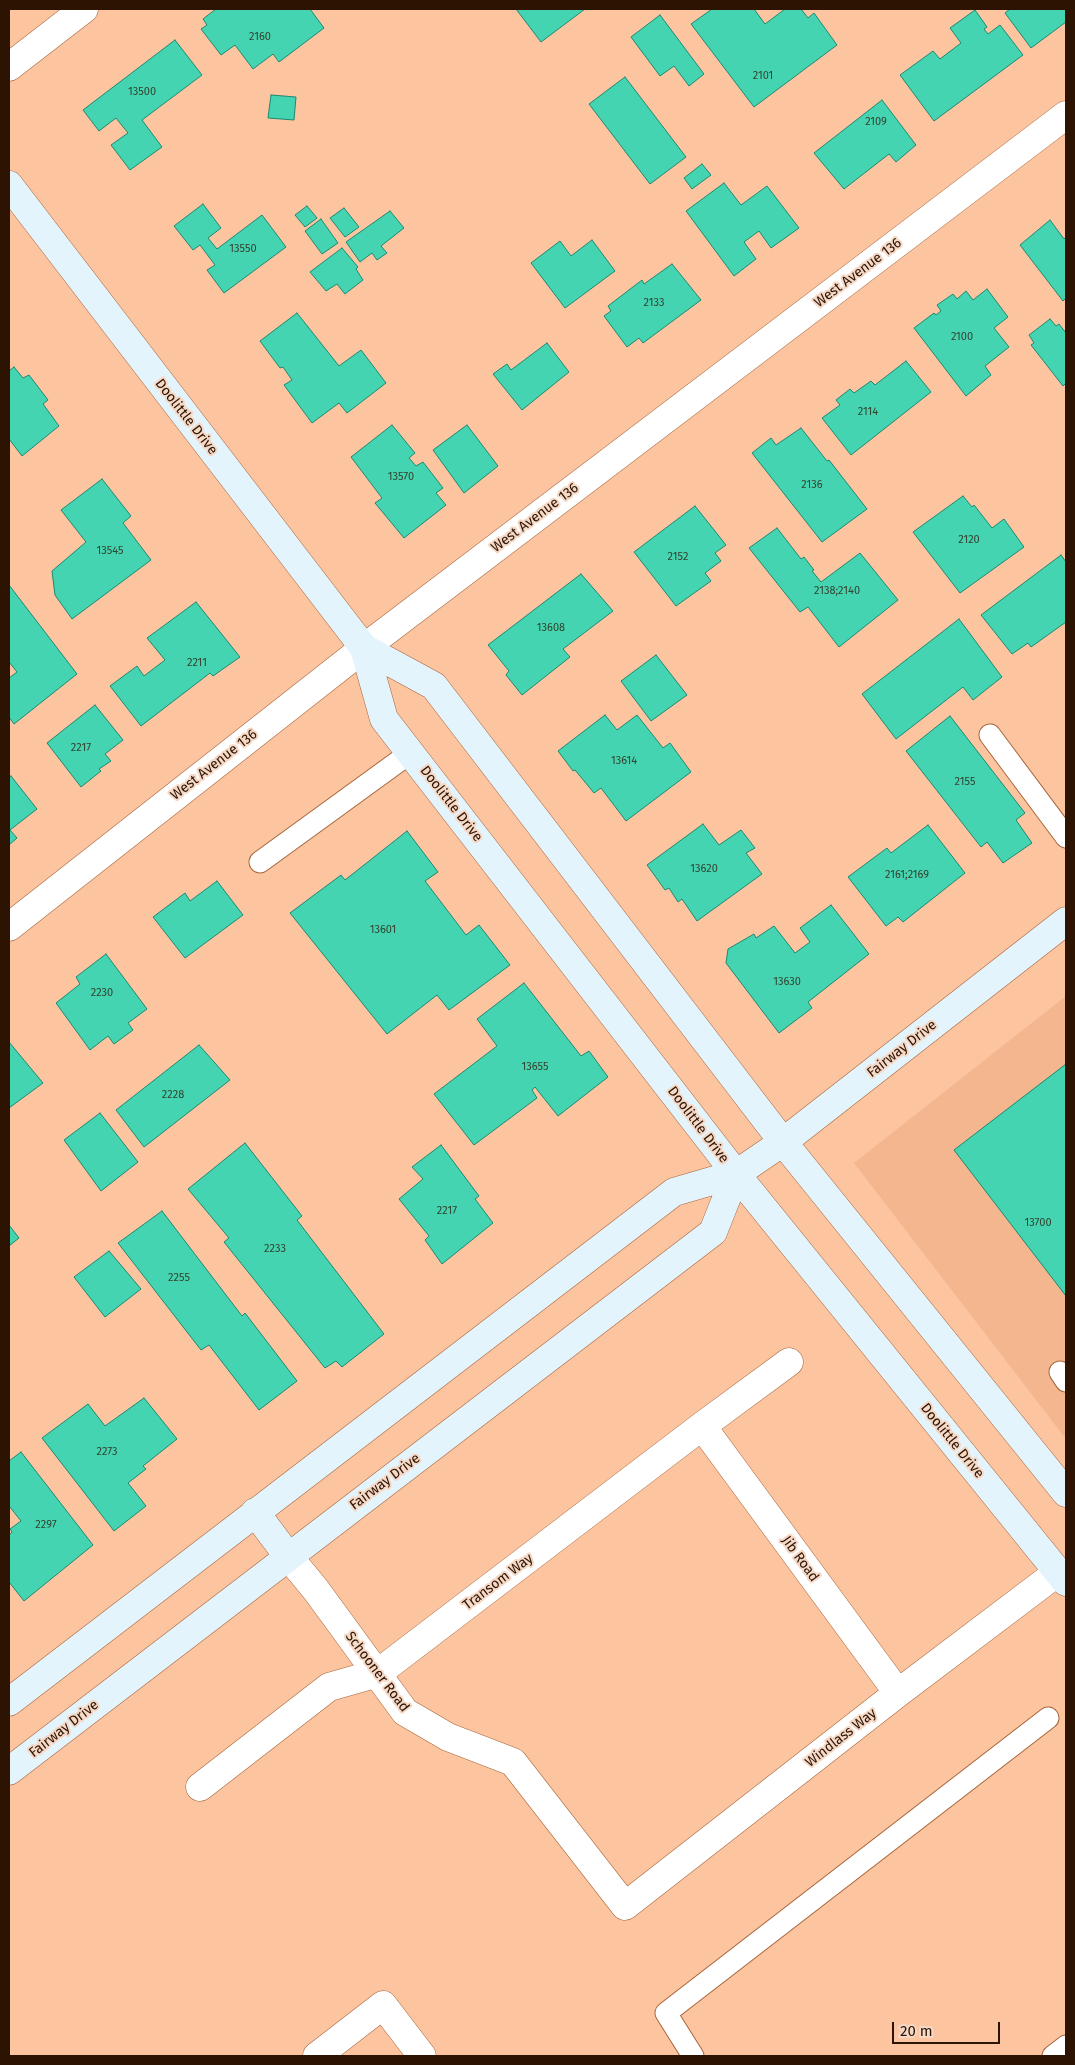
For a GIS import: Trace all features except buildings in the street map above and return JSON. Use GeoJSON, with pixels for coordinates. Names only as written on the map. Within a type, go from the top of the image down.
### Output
{"type":"FeatureCollection","features":[{"type":"Feature","properties":{"kind":"street"},"geometry":{"type":"LineString","coordinates":[[9,66],[84,9]]}},
{"type":"Feature","properties":{"kind":"street","name":"West Avenue 136"},"geometry":{"type":"LineString","coordinates":[[9,927],[364,648],[1066,115]]}},
{"type":"Feature","properties":{"kind":"street","name":"Doolittle Drive"},"geometry":{"type":"LineString","coordinates":[[9,185],[364,648],[384,719],[736,1174],[1062,1577]]}},
{"type":"Feature","properties":{"kind":"street","name":"Doolittle Drive"},"geometry":{"type":"LineString","coordinates":[[364,648],[434,686],[783,1142],[1066,1493]]}},
{"type":"Feature","properties":{"kind":"street","name":"Fairway Drive"},"geometry":{"type":"LineString","coordinates":[[9,1702],[674,1192],[736,1174],[783,1142],[1066,921]]}},
{"type":"Feature","properties":{"kind":"street","name":"Fairway Drive"},"geometry":{"type":"LineString","coordinates":[[9,1771],[713,1232],[736,1174]]}},
{"type":"Feature","properties":{"kind":"street","name":"Transom Way"},"geometry":{"type":"LineString","coordinates":[[200,1786],[329,1687],[378,1673],[789,1362]]}},
{"type":"Feature","properties":{"kind":"street","name":"Jib Road"},"geometry":{"type":"LineString","coordinates":[[702,1426],[898,1692]]}},
{"type":"Feature","properties":{"kind":"street","name":"Schooner Road"},"geometry":{"type":"LineString","coordinates":[[255,1512],[378,1673],[405,1712],[448,1737],[513,1762],[626,1906]]}},
{"type":"Feature","properties":{"kind":"street","name":"Windlass Way"},"geometry":{"type":"LineString","coordinates":[[626,1906],[898,1692],[1062,1577]]}},
{"type":"Feature","properties":{"kind":"street"},"geometry":{"type":"LineString","coordinates":[[317,2056],[382,2005],[422,2056]]}},
{"type":"Feature","properties":{"kind":"lane"},"geometry":{"type":"LineString","coordinates":[[990,735],[1066,837]]}},
{"type":"Feature","properties":{"kind":"lane"},"geometry":{"type":"LineString","coordinates":[[260,862],[410,753]]}},
{"type":"Feature","properties":{"kind":"lane"},"geometry":{"type":"LineString","coordinates":[[693,2056],[666,2013],[1048,1718]]}},
{"type":"Feature","properties":{"kind":"lane"},"geometry":{"type":"LineString","coordinates":[[1053,2056],[1066,2046]]}},
{"type":"Feature","properties":{"kind":"shaded area"},"geometry":{"type":"Polygon","coordinates":[[[1066,996],[1066,1439],[854,1163],[1066,996]]]}}]}
